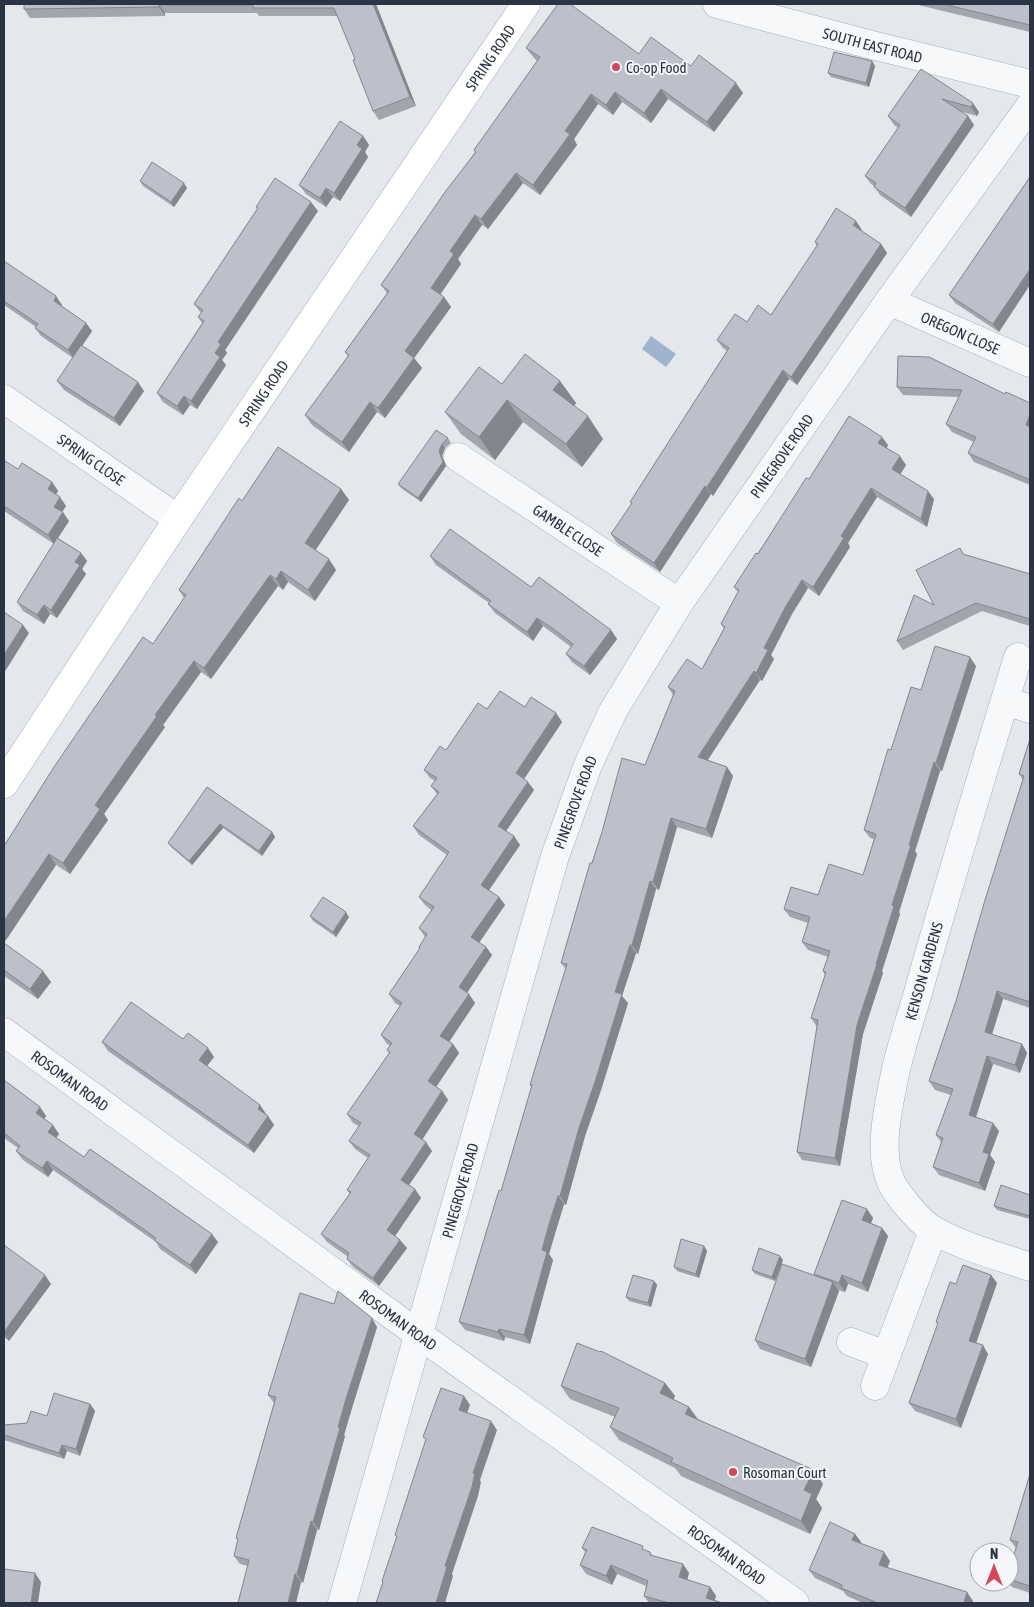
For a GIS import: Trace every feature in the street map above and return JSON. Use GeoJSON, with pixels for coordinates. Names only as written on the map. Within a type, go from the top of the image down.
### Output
{"type":"FeatureCollection","features":[{"type":"Feature","properties":{"kind":"street","name":"SPRING ROAD"},"geometry":{"type":"LineString","coordinates":[[4,784],[178,519],[526,4]]}},
{"type":"Feature","properties":{"kind":"street","name":"SOUTH EAST ROAD"},"geometry":{"type":"LineString","coordinates":[[717,4],[1030,84]]}},
{"type":"Feature","properties":{"kind":"street","name":"PINEGROVE ROAD"},"geometry":{"type":"LineString","coordinates":[[342,1603],[559,842],[588,765],[614,711],[679,603],[889,301],[1030,106]]}},
{"type":"Feature","properties":{"kind":"street","name":"OREGON CLOSE"},"geometry":{"type":"LineString","coordinates":[[889,301],[1030,363]]}},
{"type":"Feature","properties":{"kind":"street","name":"SPRING CLOSE"},"geometry":{"type":"LineString","coordinates":[[4,400],[178,519]]}},
{"type":"Feature","properties":{"kind":"street","name":"GAMBLE CLOSE"},"geometry":{"type":"LineString","coordinates":[[458,457],[679,603]]}},
{"type":"Feature","properties":{"kind":"street","name":"KENSON GARDENS"},"geometry":{"type":"LineString","coordinates":[[1018,657],[895,1073],[884,1150],[888,1173],[904,1203],[933,1231],[981,1251],[1030,1266]]}},
{"type":"Feature","properties":{"kind":"street"},"geometry":{"type":"LineString","coordinates":[[1005,701],[1030,709]]}},
{"type":"Feature","properties":{"kind":"street","name":"ROSOMAN ROAD"},"geometry":{"type":"LineString","coordinates":[[4,1032],[418,1334],[795,1603]]}},
{"type":"Feature","properties":{"kind":"street"},"geometry":{"type":"LineString","coordinates":[[875,1386],[933,1231]]}},
{"type":"Feature","properties":{"kind":"street"},"geometry":{"type":"LineString","coordinates":[[851,1342],[886,1355]]}},
{"type":"Feature","properties":{"kind":"water"},"geometry":{"type":"Polygon","coordinates":[[[651,336],[676,354],[666,367],[642,349],[651,336]]]}},
{"type":"Feature","properties":{"kind":"building"},"geometry":{"type":"Polygon","coordinates":[[[24,4],[373,4],[410,97],[373,111],[353,60],[355,59],[334,8],[253,8],[253,5],[159,5],[159,7],[24,9],[24,4]]]}},
{"type":"Feature","properties":{"kind":"building"},"geometry":{"type":"Polygon","coordinates":[[[558,4],[570,4],[639,54],[651,37],[691,66],[699,55],[736,83],[707,122],[661,89],[644,113],[615,92],[606,105],[591,94],[565,131],[570,134],[533,185],[516,173],[481,219],[475,215],[450,251],[454,254],[431,288],[444,297],[405,351],[414,358],[378,408],[370,402],[342,442],[305,415],[349,355],[345,352],[389,291],[381,285],[445,192],[476,152],[474,150],[540,57],[526,48],[558,4]]]}},
{"type":"Feature","properties":{"kind":"building"},"geometry":{"type":"Polygon","coordinates":[[[943,4],[1030,4],[1030,25],[943,4]]]}},
{"type":"Feature","properties":{"kind":"building"},"geometry":{"type":"Polygon","coordinates":[[[834,52],[872,61],[866,83],[828,73],[834,52]]]}},
{"type":"Feature","properties":{"kind":"building"},"geometry":{"type":"Polygon","coordinates":[[[921,69],[973,103],[971,107],[942,99],[968,116],[905,208],[874,187],[876,183],[865,176],[900,125],[888,116],[921,69]]]}},
{"type":"Feature","properties":{"kind":"building"},"geometry":{"type":"Polygon","coordinates":[[[340,121],[363,136],[357,145],[362,149],[334,193],[326,188],[320,198],[299,185],[340,121]]]}},
{"type":"Feature","properties":{"kind":"building"},"geometry":{"type":"Polygon","coordinates":[[[152,162],[184,183],[171,202],[140,181],[152,162]]]}},
{"type":"Feature","properties":{"kind":"building"},"geometry":{"type":"Polygon","coordinates":[[[1030,177],[1030,269],[993,324],[949,295],[1030,177]]]}},
{"type":"Feature","properties":{"kind":"building"},"geometry":{"type":"Polygon","coordinates":[[[275,178],[311,202],[218,342],[221,344],[215,353],[220,357],[191,401],[184,396],[177,406],[157,393],[204,321],[198,317],[203,310],[194,304],[258,208],[256,207],[275,178]]]}},
{"type":"Feature","properties":{"kind":"building"},"geometry":{"type":"Polygon","coordinates":[[[836,208],[856,221],[853,225],[881,244],[791,377],[783,370],[707,487],[705,486],[654,563],[611,534],[729,348],[717,340],[735,314],[747,322],[758,305],[771,315],[818,244],[815,242],[836,208]]]}},
{"type":"Feature","properties":{"kind":"building"},"geometry":{"type":"Polygon","coordinates":[[[4,261],[56,296],[54,301],[86,323],[68,350],[35,328],[38,324],[4,301],[4,261]]]}},
{"type":"Feature","properties":{"kind":"building"},"geometry":{"type":"Polygon","coordinates":[[[81,345],[138,382],[114,418],[57,381],[81,345]]]}},
{"type":"Feature","properties":{"kind":"building"},"geometry":{"type":"Polygon","coordinates":[[[525,354],[560,381],[553,390],[588,416],[566,444],[507,400],[479,437],[445,412],[479,367],[502,384],[525,354]]]}},
{"type":"Feature","properties":{"kind":"building"},"geometry":{"type":"Polygon","coordinates":[[[898,356],[929,357],[1005,394],[1006,392],[1030,403],[1030,414],[1026,425],[1030,427],[1030,480],[968,453],[976,437],[946,424],[962,390],[897,387],[898,356]]]}},
{"type":"Feature","properties":{"kind":"building"},"geometry":{"type":"Polygon","coordinates":[[[849,416],[882,437],[878,443],[900,456],[892,469],[928,491],[921,519],[871,488],[841,536],[844,538],[813,587],[802,580],[764,648],[768,650],[756,673],[754,671],[698,757],[727,767],[706,829],[671,818],[653,882],[650,881],[632,945],[630,945],[615,992],[622,994],[579,1128],[560,1196],[558,1196],[549,1224],[542,1250],[547,1252],[524,1335],[499,1329],[498,1332],[459,1322],[499,1190],[501,1191],[532,1085],[530,1085],[567,964],[561,963],[590,863],[592,863],[602,832],[622,758],[645,765],[675,691],[668,687],[687,659],[702,669],[725,627],[721,624],[739,590],[734,587],[756,553],[758,554],[806,478],[809,479],[849,416]]]}},
{"type":"Feature","properties":{"kind":"building"},"geometry":{"type":"Polygon","coordinates":[[[436,430],[448,438],[442,444],[439,451],[443,462],[418,498],[398,484],[436,430]]]}},
{"type":"Feature","properties":{"kind":"building"},"geometry":{"type":"Polygon","coordinates":[[[278,447],[341,489],[305,543],[329,559],[308,590],[281,571],[276,579],[270,575],[204,668],[194,661],[155,715],[157,716],[95,805],[100,809],[63,863],[49,854],[4,921],[4,846],[54,767],[143,637],[153,644],[186,595],[179,590],[239,498],[242,501],[278,447]]]}},
{"type":"Feature","properties":{"kind":"building"},"geometry":{"type":"Polygon","coordinates":[[[5,461],[18,469],[22,463],[52,482],[48,489],[60,497],[54,507],[63,512],[48,535],[4,506],[5,461]]]}},
{"type":"Feature","properties":{"kind":"building"},"geometry":{"type":"Polygon","coordinates":[[[450,529],[531,587],[539,577],[611,630],[584,666],[566,654],[573,644],[555,630],[537,618],[527,632],[488,604],[491,601],[430,556],[450,529]]]}},
{"type":"Feature","properties":{"kind":"building"},"geometry":{"type":"Polygon","coordinates":[[[57,538],[81,553],[75,562],[80,565],[51,610],[44,605],[37,615],[17,602],[57,538]]]}},
{"type":"Feature","properties":{"kind":"building"},"geometry":{"type":"Polygon","coordinates":[[[960,548],[963,554],[1030,574],[1030,619],[976,603],[897,641],[914,595],[934,605],[916,570],[960,548]]]}},
{"type":"Feature","properties":{"kind":"building"},"geometry":{"type":"Polygon","coordinates":[[[4,612],[23,625],[4,655],[4,612]]]}},
{"type":"Feature","properties":{"kind":"building"},"geometry":{"type":"Polygon","coordinates":[[[935,646],[970,657],[936,763],[934,762],[892,905],[894,906],[857,1025],[835,1158],[797,1152],[818,1020],[811,1018],[826,972],[823,971],[830,951],[802,942],[810,917],[784,909],[791,887],[818,895],[829,864],[863,875],[876,834],[864,830],[888,749],[891,750],[911,687],[921,690],[935,646]]]}},
{"type":"Feature","properties":{"kind":"building"},"geometry":{"type":"Polygon","coordinates":[[[500,691],[525,707],[531,697],[556,713],[516,773],[528,782],[498,826],[514,836],[481,885],[499,897],[471,937],[486,947],[459,987],[469,994],[440,1036],[453,1044],[428,1081],[442,1091],[414,1134],[426,1142],[401,1180],[415,1189],[387,1230],[400,1240],[373,1278],[347,1259],[349,1253],[321,1234],[351,1192],[347,1190],[370,1155],[349,1141],[361,1123],[347,1114],[390,1052],[387,1050],[392,1043],[381,1035],[402,1003],[389,994],[420,948],[427,934],[419,928],[434,907],[419,897],[449,852],[413,826],[439,792],[431,786],[437,778],[424,770],[440,746],[446,750],[478,703],[487,709],[500,691]]]}},
{"type":"Feature","properties":{"kind":"building"},"geometry":{"type":"Polygon","coordinates":[[[1030,739],[1030,1002],[997,991],[985,1032],[1022,1044],[1015,1065],[987,1056],[969,1115],[993,1123],[983,1152],[989,1154],[979,1183],[933,1167],[943,1138],[936,1135],[953,1089],[929,1081],[956,1001],[1024,776],[1019,774],[1030,739]]]}},
{"type":"Feature","properties":{"kind":"building"},"geometry":{"type":"Polygon","coordinates":[[[207,787],[272,832],[259,851],[220,824],[189,861],[168,843],[207,787]]]}},
{"type":"Feature","properties":{"kind":"building"},"geometry":{"type":"Polygon","coordinates":[[[323,897],[346,912],[333,932],[310,916],[323,897]]]}},
{"type":"Feature","properties":{"kind":"building"},"geometry":{"type":"Polygon","coordinates":[[[4,943],[43,971],[30,989],[4,970],[4,943]]]}},
{"type":"Feature","properties":{"kind":"building"},"geometry":{"type":"Polygon","coordinates":[[[131,1002],[183,1039],[188,1033],[208,1048],[199,1060],[260,1105],[258,1109],[268,1116],[248,1145],[102,1042],[131,1002]]]}},
{"type":"Feature","properties":{"kind":"building"},"geometry":{"type":"Polygon","coordinates":[[[4,1080],[40,1107],[36,1113],[53,1125],[48,1132],[84,1157],[90,1149],[212,1234],[190,1265],[154,1240],[156,1238],[47,1161],[42,1168],[16,1151],[20,1146],[4,1133],[4,1080]]]}},
{"type":"Feature","properties":{"kind":"building"},"geometry":{"type":"Polygon","coordinates":[[[1001,1185],[1030,1195],[1030,1216],[994,1206],[1001,1185]]]}},
{"type":"Feature","properties":{"kind":"building"},"geometry":{"type":"Polygon","coordinates":[[[842,1200],[867,1209],[862,1220],[882,1228],[862,1283],[842,1275],[839,1283],[814,1274],[842,1200]]]}},
{"type":"Feature","properties":{"kind":"building"},"geometry":{"type":"Polygon","coordinates":[[[681,1239],[704,1246],[696,1274],[674,1267],[681,1239]]]}},
{"type":"Feature","properties":{"kind":"building"},"geometry":{"type":"Polygon","coordinates":[[[4,1245],[45,1275],[4,1332],[4,1245]]]}},
{"type":"Feature","properties":{"kind":"building"},"geometry":{"type":"Polygon","coordinates":[[[759,1248],[780,1256],[772,1277],[752,1270],[759,1248]]]}},
{"type":"Feature","properties":{"kind":"building"},"geometry":{"type":"Polygon","coordinates":[[[782,1264],[833,1282],[805,1359],[755,1340],[782,1264]]]}},
{"type":"Feature","properties":{"kind":"building"},"geometry":{"type":"Polygon","coordinates":[[[963,1265],[991,1275],[969,1341],[983,1345],[956,1419],[909,1403],[938,1323],[936,1322],[950,1282],[956,1284],[963,1265]]]}},
{"type":"Feature","properties":{"kind":"building"},"geometry":{"type":"Polygon","coordinates":[[[633,1275],[654,1281],[648,1303],[626,1297],[633,1275]]]}},
{"type":"Feature","properties":{"kind":"building"},"geometry":{"type":"Polygon","coordinates":[[[338,1291],[372,1318],[346,1399],[338,1427],[340,1428],[313,1522],[311,1521],[297,1574],[295,1574],[288,1603],[238,1603],[249,1560],[234,1556],[238,1539],[236,1538],[276,1397],[268,1395],[300,1293],[334,1304],[338,1291]]]}},
{"type":"Feature","properties":{"kind":"building"},"geometry":{"type":"Polygon","coordinates":[[[577,1343],[601,1351],[665,1383],[660,1393],[689,1407],[685,1414],[814,1470],[804,1490],[812,1494],[801,1521],[671,1462],[673,1458],[610,1427],[619,1408],[561,1386],[577,1343]]]}},
{"type":"Feature","properties":{"kind":"building"},"geometry":{"type":"Polygon","coordinates":[[[441,1388],[464,1396],[459,1410],[491,1421],[473,1473],[475,1473],[472,1487],[445,1566],[447,1567],[436,1603],[376,1603],[397,1536],[395,1535],[426,1439],[423,1437],[441,1388]]]}},
{"type":"Feature","properties":{"kind":"building"},"geometry":{"type":"Polygon","coordinates":[[[54,1393],[90,1404],[76,1449],[62,1445],[59,1453],[4,1435],[4,1425],[27,1423],[31,1411],[47,1416],[54,1393]]]}},
{"type":"Feature","properties":{"kind":"building"},"geometry":{"type":"Polygon","coordinates":[[[1030,1474],[1030,1586],[1019,1582],[1019,1542],[1010,1540],[1030,1474]]]}},
{"type":"Feature","properties":{"kind":"building"},"geometry":{"type":"Polygon","coordinates":[[[830,1522],[855,1534],[852,1540],[884,1552],[879,1565],[967,1592],[964,1603],[878,1603],[841,1588],[842,1585],[809,1570],[830,1522]]]}},
{"type":"Feature","properties":{"kind":"building"},"geometry":{"type":"Polygon","coordinates":[[[592,1527],[643,1546],[642,1549],[650,1552],[650,1555],[683,1564],[679,1577],[710,1587],[706,1598],[723,1603],[669,1603],[644,1596],[648,1581],[611,1565],[606,1576],[580,1565],[587,1550],[582,1548],[592,1527]]]}},
{"type":"Feature","properties":{"kind":"building"},"geometry":{"type":"Polygon","coordinates":[[[4,1569],[35,1573],[31,1603],[4,1603],[4,1569]]]}},
{"type":"Feature","properties":{"kind":"place","name":"Co-op Food"},"geometry":{"type":"Point","coordinates":[616,67]}},
{"type":"Feature","properties":{"kind":"place","name":"Rosoman Court"},"geometry":{"type":"Point","coordinates":[733,1472]}}]}
